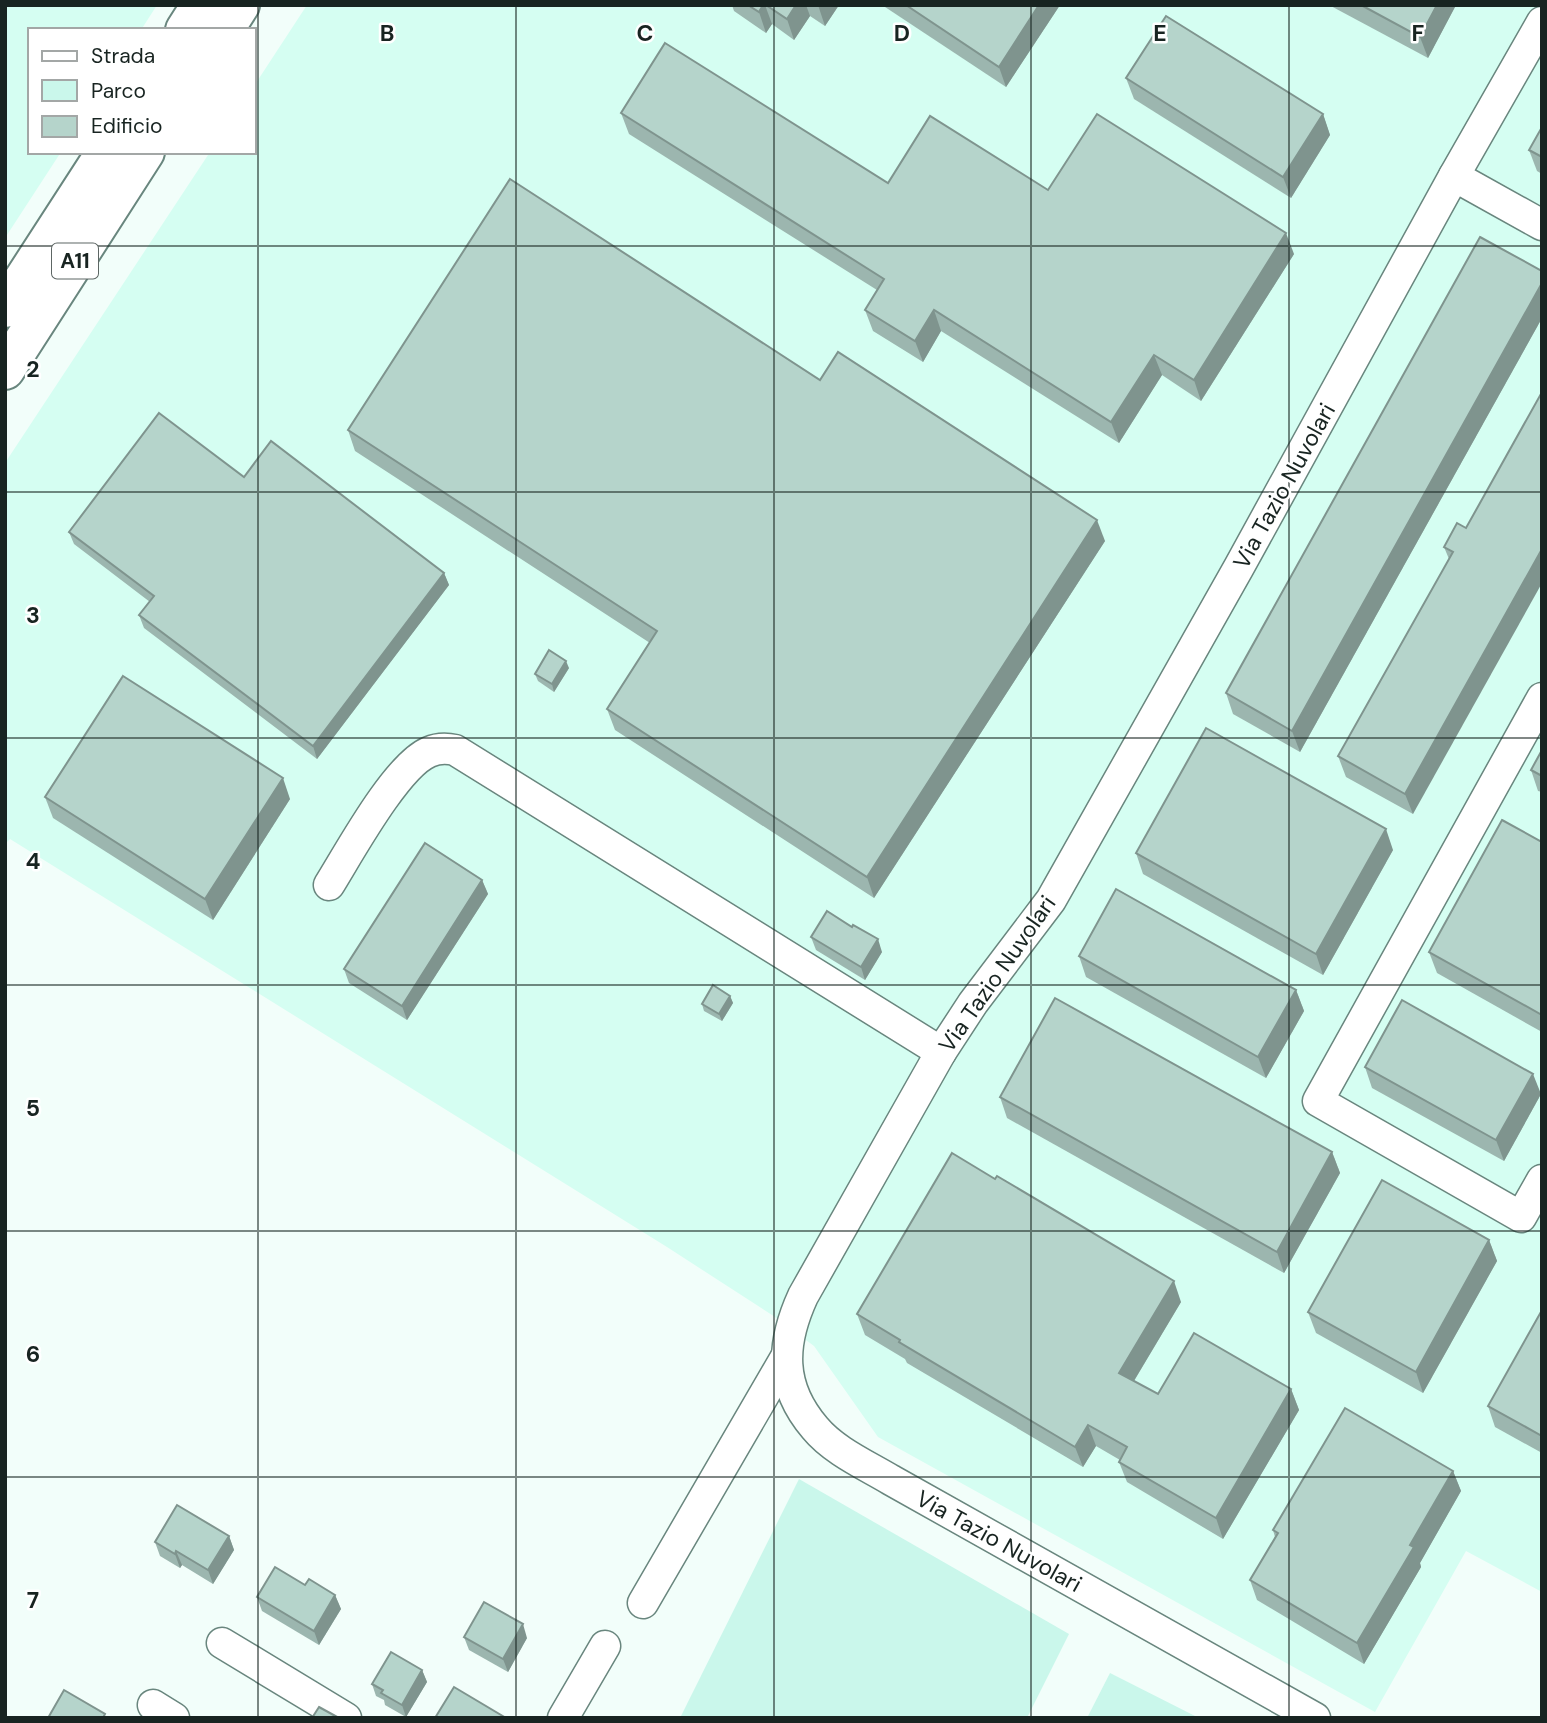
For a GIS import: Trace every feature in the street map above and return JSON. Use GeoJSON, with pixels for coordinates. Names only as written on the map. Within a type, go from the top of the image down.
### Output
{"type":"FeatureCollection","features":[{"type":"Feature","properties":{"kind":"highway"},"geometry":{"type":"LineString","coordinates":[[186,28],[201,5]]}},
{"type":"Feature","properties":{"kind":"highway"},"geometry":{"type":"LineString","coordinates":[[225,28],[240,5]]}},
{"type":"Feature","properties":{"kind":"highway","name":"A11"},"geometry":{"type":"LineString","coordinates":[[5,308],[105,154]]}},
{"type":"Feature","properties":{"kind":"highway","name":"A11"},"geometry":{"type":"LineString","coordinates":[[5,370],[144,154]]}},
{"type":"Feature","properties":{"kind":"street","name":"Via Tazio Nuvolari"},"geometry":{"type":"LineString","coordinates":[[1315,1718],[891,1480],[836,1446],[816,1429],[797,1402],[789,1382],[786,1357],[793,1317],[803,1296],[941,1052],[973,1003],[1051,900],[1542,22]]}},
{"type":"Feature","properties":{"kind":"street"},"geometry":{"type":"LineString","coordinates":[[1454,176],[1542,225]]}},
{"type":"Feature","properties":{"kind":"street"},"geometry":{"type":"LineString","coordinates":[[1542,698],[1318,1101],[1521,1217],[1542,1180]]}},
{"type":"Feature","properties":{"kind":"street"},"geometry":{"type":"LineString","coordinates":[[329,885],[387,793],[416,760],[429,751],[443,748],[455,750],[941,1052]]}},
{"type":"Feature","properties":{"kind":"street"},"geometry":{"type":"LineString","coordinates":[[643,1602],[786,1357]]}},
{"type":"Feature","properties":{"kind":"street"},"geometry":{"type":"LineString","coordinates":[[222,1643],[346,1718]]}},
{"type":"Feature","properties":{"kind":"street"},"geometry":{"type":"LineString","coordinates":[[563,1718],[605,1646]]}},
{"type":"Feature","properties":{"kind":"shaded area"},"geometry":{"type":"Polygon","coordinates":[[[5,5],[157,5],[142,28],[28,28],[28,154],[60,154],[5,238],[5,5]]]}},
{"type":"Feature","properties":{"kind":"shaded area"},"geometry":{"type":"Polygon","coordinates":[[[307,5],[1542,5],[1542,1592],[1466,1551],[1375,1712],[878,1437],[814,1346],[772,1315],[10,839],[5,844],[5,463],[209,154],[256,154],[256,83],[307,5]]]}},
{"type":"Feature","properties":{"kind":"green space"},"geometry":{"type":"Polygon","coordinates":[[[799,1479],[1069,1634],[1027,1718],[680,1718],[799,1479]]]}},
{"type":"Feature","properties":{"kind":"green space"},"geometry":{"type":"Polygon","coordinates":[[[1110,1673],[1199,1718],[1087,1718],[1110,1673]]]}},
{"type":"Feature","properties":{"kind":"building"},"geometry":{"type":"Polygon","coordinates":[[[748,5],[763,5],[759,12],[748,5]]]}},
{"type":"Feature","properties":{"kind":"building"},"geometry":{"type":"Polygon","coordinates":[[[766,5],[796,5],[787,19],[766,5]]]}},
{"type":"Feature","properties":{"kind":"building"},"geometry":{"type":"Polygon","coordinates":[[[906,5],[1039,5],[999,67],[906,5]]]}},
{"type":"Feature","properties":{"kind":"building"},"geometry":{"type":"Polygon","coordinates":[[[1361,5],[1437,5],[1420,37],[1361,5]]]}},
{"type":"Feature","properties":{"kind":"building"},"geometry":{"type":"Polygon","coordinates":[[[1166,16],[1323,114],[1283,177],[1126,78],[1166,16]]]}},
{"type":"Feature","properties":{"kind":"building"},"geometry":{"type":"Polygon","coordinates":[[[665,43],[888,183],[930,116],[1048,190],[1097,114],[1286,233],[1194,380],[1154,355],[1111,422],[934,310],[915,341],[865,310],[884,279],[621,113],[665,43]]]}},
{"type":"Feature","properties":{"kind":"building"},"geometry":{"type":"Polygon","coordinates":[[[1542,127],[1542,157],[1529,150],[1542,127]]]}},
{"type":"Feature","properties":{"kind":"building"},"geometry":{"type":"Polygon","coordinates":[[[510,179],[820,380],[838,352],[1097,520],[867,877],[607,709],[657,631],[348,430],[510,179]]]}},
{"type":"Feature","properties":{"kind":"building"},"geometry":{"type":"Polygon","coordinates":[[[1480,237],[1542,271],[1542,283],[1292,731],[1226,693],[1480,237]]]}},
{"type":"Feature","properties":{"kind":"building"},"geometry":{"type":"Polygon","coordinates":[[[1542,392],[1542,549],[1405,794],[1338,756],[1453,552],[1444,547],[1457,523],[1466,528],[1542,392]]]}},
{"type":"Feature","properties":{"kind":"building"},"geometry":{"type":"Polygon","coordinates":[[[159,413],[244,477],[271,441],[444,573],[313,746],[139,615],[154,596],[69,532],[159,413]]]}},
{"type":"Feature","properties":{"kind":"building"},"geometry":{"type":"Polygon","coordinates":[[[549,650],[566,661],[552,684],[535,674],[549,650]]]}},
{"type":"Feature","properties":{"kind":"building"},"geometry":{"type":"Polygon","coordinates":[[[123,676],[283,778],[205,899],[45,797],[123,676]]]}},
{"type":"Feature","properties":{"kind":"building"},"geometry":{"type":"Polygon","coordinates":[[[1206,728],[1386,829],[1316,954],[1136,853],[1206,728]]]}},
{"type":"Feature","properties":{"kind":"building"},"geometry":{"type":"Polygon","coordinates":[[[1542,750],[1542,776],[1531,770],[1542,750]]]}},
{"type":"Feature","properties":{"kind":"building"},"geometry":{"type":"Polygon","coordinates":[[[1502,820],[1542,842],[1542,1015],[1429,952],[1502,820]]]}},
{"type":"Feature","properties":{"kind":"building"},"geometry":{"type":"Polygon","coordinates":[[[425,843],[482,880],[402,1006],[344,969],[425,843]]]}},
{"type":"Feature","properties":{"kind":"building"},"geometry":{"type":"Polygon","coordinates":[[[1116,889],[1296,990],[1258,1057],[1079,956],[1116,889]]]}},
{"type":"Feature","properties":{"kind":"building"},"geometry":{"type":"Polygon","coordinates":[[[827,911],[878,939],[861,967],[811,937],[827,911]]]}},
{"type":"Feature","properties":{"kind":"building"},"geometry":{"type":"Polygon","coordinates":[[[713,985],[730,996],[719,1014],[702,1004],[713,985]]]}},
{"type":"Feature","properties":{"kind":"building"},"geometry":{"type":"Polygon","coordinates":[[[1055,998],[1332,1152],[1277,1252],[1000,1097],[1055,998]]]}},
{"type":"Feature","properties":{"kind":"building"},"geometry":{"type":"Polygon","coordinates":[[[1402,1000],[1533,1074],[1496,1140],[1365,1067],[1402,1000]]]}},
{"type":"Feature","properties":{"kind":"building"},"geometry":{"type":"Polygon","coordinates":[[[952,1153],[995,1179],[997,1176],[1174,1281],[1119,1373],[1158,1394],[1194,1333],[1291,1389],[1216,1518],[1119,1462],[1127,1447],[1088,1425],[1075,1447],[857,1314],[952,1153]]]}},
{"type":"Feature","properties":{"kind":"building"},"geometry":{"type":"Polygon","coordinates":[[[1382,1180],[1489,1240],[1416,1372],[1308,1312],[1382,1180]]]}},
{"type":"Feature","properties":{"kind":"building"},"geometry":{"type":"Polygon","coordinates":[[[1542,1310],[1542,1436],[1488,1406],[1542,1310]]]}},
{"type":"Feature","properties":{"kind":"building"},"geometry":{"type":"Polygon","coordinates":[[[1345,1408],[1453,1471],[1410,1545],[1414,1547],[1357,1643],[1250,1580],[1278,1533],[1273,1530],[1345,1408]]]}},
{"type":"Feature","properties":{"kind":"building"},"geometry":{"type":"Polygon","coordinates":[[[177,1505],[229,1536],[208,1570],[155,1542],[177,1505]]]}},
{"type":"Feature","properties":{"kind":"building"},"geometry":{"type":"Polygon","coordinates":[[[275,1567],[305,1585],[309,1579],[335,1595],[314,1631],[257,1597],[275,1567]]]}},
{"type":"Feature","properties":{"kind":"building"},"geometry":{"type":"Polygon","coordinates":[[[484,1602],[523,1624],[503,1659],[464,1637],[484,1602]]]}},
{"type":"Feature","properties":{"kind":"building"},"geometry":{"type":"Polygon","coordinates":[[[391,1652],[422,1670],[402,1705],[381,1693],[383,1690],[372,1684],[391,1652]]]}},
{"type":"Feature","properties":{"kind":"building"},"geometry":{"type":"Polygon","coordinates":[[[454,1687],[506,1718],[435,1718],[454,1687]]]}},
{"type":"Feature","properties":{"kind":"building"},"geometry":{"type":"Polygon","coordinates":[[[64,1690],[105,1714],[103,1718],[48,1718],[64,1690]]]}},
{"type":"Feature","properties":{"kind":"building"},"geometry":{"type":"Polygon","coordinates":[[[319,1707],[339,1718],[312,1718],[319,1707]]]}}]}
